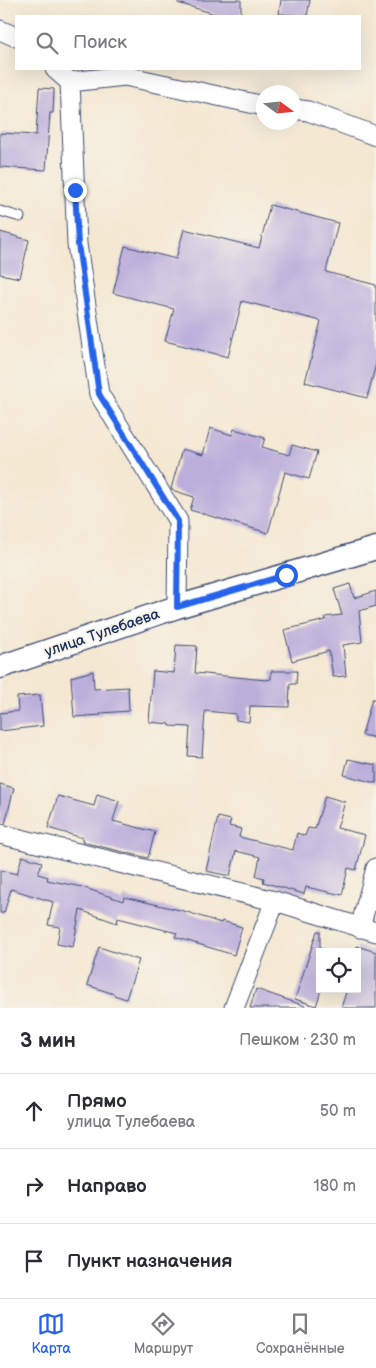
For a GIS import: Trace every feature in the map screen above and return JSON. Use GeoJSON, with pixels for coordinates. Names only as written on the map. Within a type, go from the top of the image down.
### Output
{"type":"FeatureCollection","features":[{"type":"Feature","properties":{"kind":"street"},"geometry":{"type":"LineString","coordinates":[[0,30],[15,37]]}},
{"type":"Feature","properties":{"kind":"street"},"geometry":{"type":"LineString","coordinates":[[56,70],[70,82],[78,244],[99,394],[178,521],[177,607]]}},
{"type":"Feature","properties":{"kind":"street"},"geometry":{"type":"LineString","coordinates":[[70,82],[126,76],[256,104]]}},
{"type":"Feature","properties":{"kind":"street"},"geometry":{"type":"LineString","coordinates":[[301,110],[376,136]]}},
{"type":"Feature","properties":{"kind":"street","name":"улица Тулебаева"},"geometry":{"type":"LineString","coordinates":[[0,667],[177,607],[376,548]]}},
{"type":"Feature","properties":{"kind":"street"},"geometry":{"type":"LineString","coordinates":[[0,834],[275,901],[368,930],[376,868]]}},
{"type":"Feature","properties":{"kind":"street"},"geometry":{"type":"LineString","coordinates":[[234,1008],[275,901]]}},
{"type":"Feature","properties":{"kind":"lane"},"geometry":{"type":"LineString","coordinates":[[0,211],[20,217]]}},
{"type":"Feature","properties":{"kind":"building"},"geometry":{"type":"Polygon","coordinates":[[[178,0],[241,0],[241,15],[215,15],[178,3],[178,0]]]}},
{"type":"Feature","properties":{"kind":"building"},"geometry":{"type":"Polygon","coordinates":[[[281,0],[310,0],[307,15],[279,14],[281,0]]]}},
{"type":"Feature","properties":{"kind":"building"},"geometry":{"type":"Polygon","coordinates":[[[39,88],[54,89],[53,113],[50,113],[46,170],[0,167],[0,133],[36,135],[39,88]]]}},
{"type":"Feature","properties":{"kind":"building"},"geometry":{"type":"Polygon","coordinates":[[[270,205],[338,223],[326,272],[376,285],[376,364],[367,398],[305,382],[321,321],[242,301],[228,357],[165,341],[174,309],[113,293],[125,246],[176,259],[184,229],[259,248],[270,205]]]}},
{"type":"Feature","properties":{"kind":"building"},"geometry":{"type":"Polygon","coordinates":[[[0,232],[29,240],[20,278],[0,274],[0,232]]]}},
{"type":"Feature","properties":{"kind":"building"},"geometry":{"type":"Polygon","coordinates":[[[210,428],[232,435],[234,429],[265,438],[262,447],[289,455],[292,445],[317,452],[309,479],[285,472],[268,533],[190,510],[194,497],[171,489],[182,449],[203,455],[210,428]]]}},
{"type":"Feature","properties":{"kind":"building"},"geometry":{"type":"Polygon","coordinates":[[[350,584],[354,598],[376,591],[376,606],[359,611],[362,642],[343,645],[346,676],[333,677],[329,651],[292,661],[284,630],[326,620],[325,617],[342,615],[334,589],[350,584]]]}},
{"type":"Feature","properties":{"kind":"building"},"geometry":{"type":"Polygon","coordinates":[[[176,645],[197,646],[195,673],[266,680],[271,679],[271,671],[297,671],[296,684],[290,684],[289,707],[250,706],[249,722],[236,720],[236,714],[205,711],[202,757],[188,756],[190,727],[149,722],[153,671],[174,673],[176,645]]]}},
{"type":"Feature","properties":{"kind":"building"},"geometry":{"type":"Polygon","coordinates":[[[93,671],[94,689],[128,687],[129,711],[74,717],[71,677],[93,671]]]}},
{"type":"Feature","properties":{"kind":"building"},"geometry":{"type":"Polygon","coordinates":[[[40,695],[43,726],[0,731],[0,713],[18,711],[17,697],[40,695]]]}},
{"type":"Feature","properties":{"kind":"building"},"geometry":{"type":"Polygon","coordinates":[[[372,699],[376,699],[376,738],[362,735],[372,699]]]}},
{"type":"Feature","properties":{"kind":"building"},"geometry":{"type":"Polygon","coordinates":[[[348,759],[376,765],[376,783],[344,775],[348,759]]]}},
{"type":"Feature","properties":{"kind":"building"},"geometry":{"type":"Polygon","coordinates":[[[0,784],[14,788],[5,824],[0,823],[0,784]]]}},
{"type":"Feature","properties":{"kind":"building"},"geometry":{"type":"Polygon","coordinates":[[[97,794],[119,801],[113,821],[155,832],[148,858],[82,842],[83,838],[48,828],[58,796],[94,806],[97,794]]]}},
{"type":"Feature","properties":{"kind":"building"},"geometry":{"type":"Polygon","coordinates":[[[325,796],[345,802],[337,828],[365,835],[356,870],[348,868],[342,895],[306,887],[304,894],[263,882],[264,878],[256,876],[260,857],[236,851],[230,876],[206,871],[218,817],[231,820],[229,826],[241,829],[239,837],[293,850],[297,833],[305,836],[308,828],[315,829],[325,796]]]}},
{"type":"Feature","properties":{"kind":"building"},"geometry":{"type":"Polygon","coordinates":[[[22,856],[42,862],[38,874],[48,877],[47,880],[82,887],[123,901],[124,897],[242,927],[234,955],[175,937],[177,933],[118,918],[117,923],[80,910],[73,947],[57,944],[60,927],[48,925],[53,902],[11,889],[4,913],[0,913],[0,870],[17,874],[22,856]]]}},
{"type":"Feature","properties":{"kind":"building"},"geometry":{"type":"Polygon","coordinates":[[[317,931],[320,931],[320,948],[316,948],[316,993],[320,994],[316,1006],[295,999],[317,931]]]}},
{"type":"Feature","properties":{"kind":"building"},"geometry":{"type":"Polygon","coordinates":[[[357,946],[376,952],[376,1008],[341,1008],[346,993],[361,993],[361,948],[357,948],[357,946]]]}},
{"type":"Feature","properties":{"kind":"building"},"geometry":{"type":"Polygon","coordinates":[[[99,947],[139,960],[126,999],[87,985],[99,947]]]}},
{"type":"Feature","properties":{"kind":"building"},"geometry":{"type":"Polygon","coordinates":[[[256,989],[305,1006],[305,1008],[250,1008],[256,989]]]}},
{"type":"Feature","properties":{"kind":"route"},"geometry":{"type":"LineString","coordinates":[[75,190],[78,244],[99,394],[178,521],[177,607],[286,575]]}}]}
